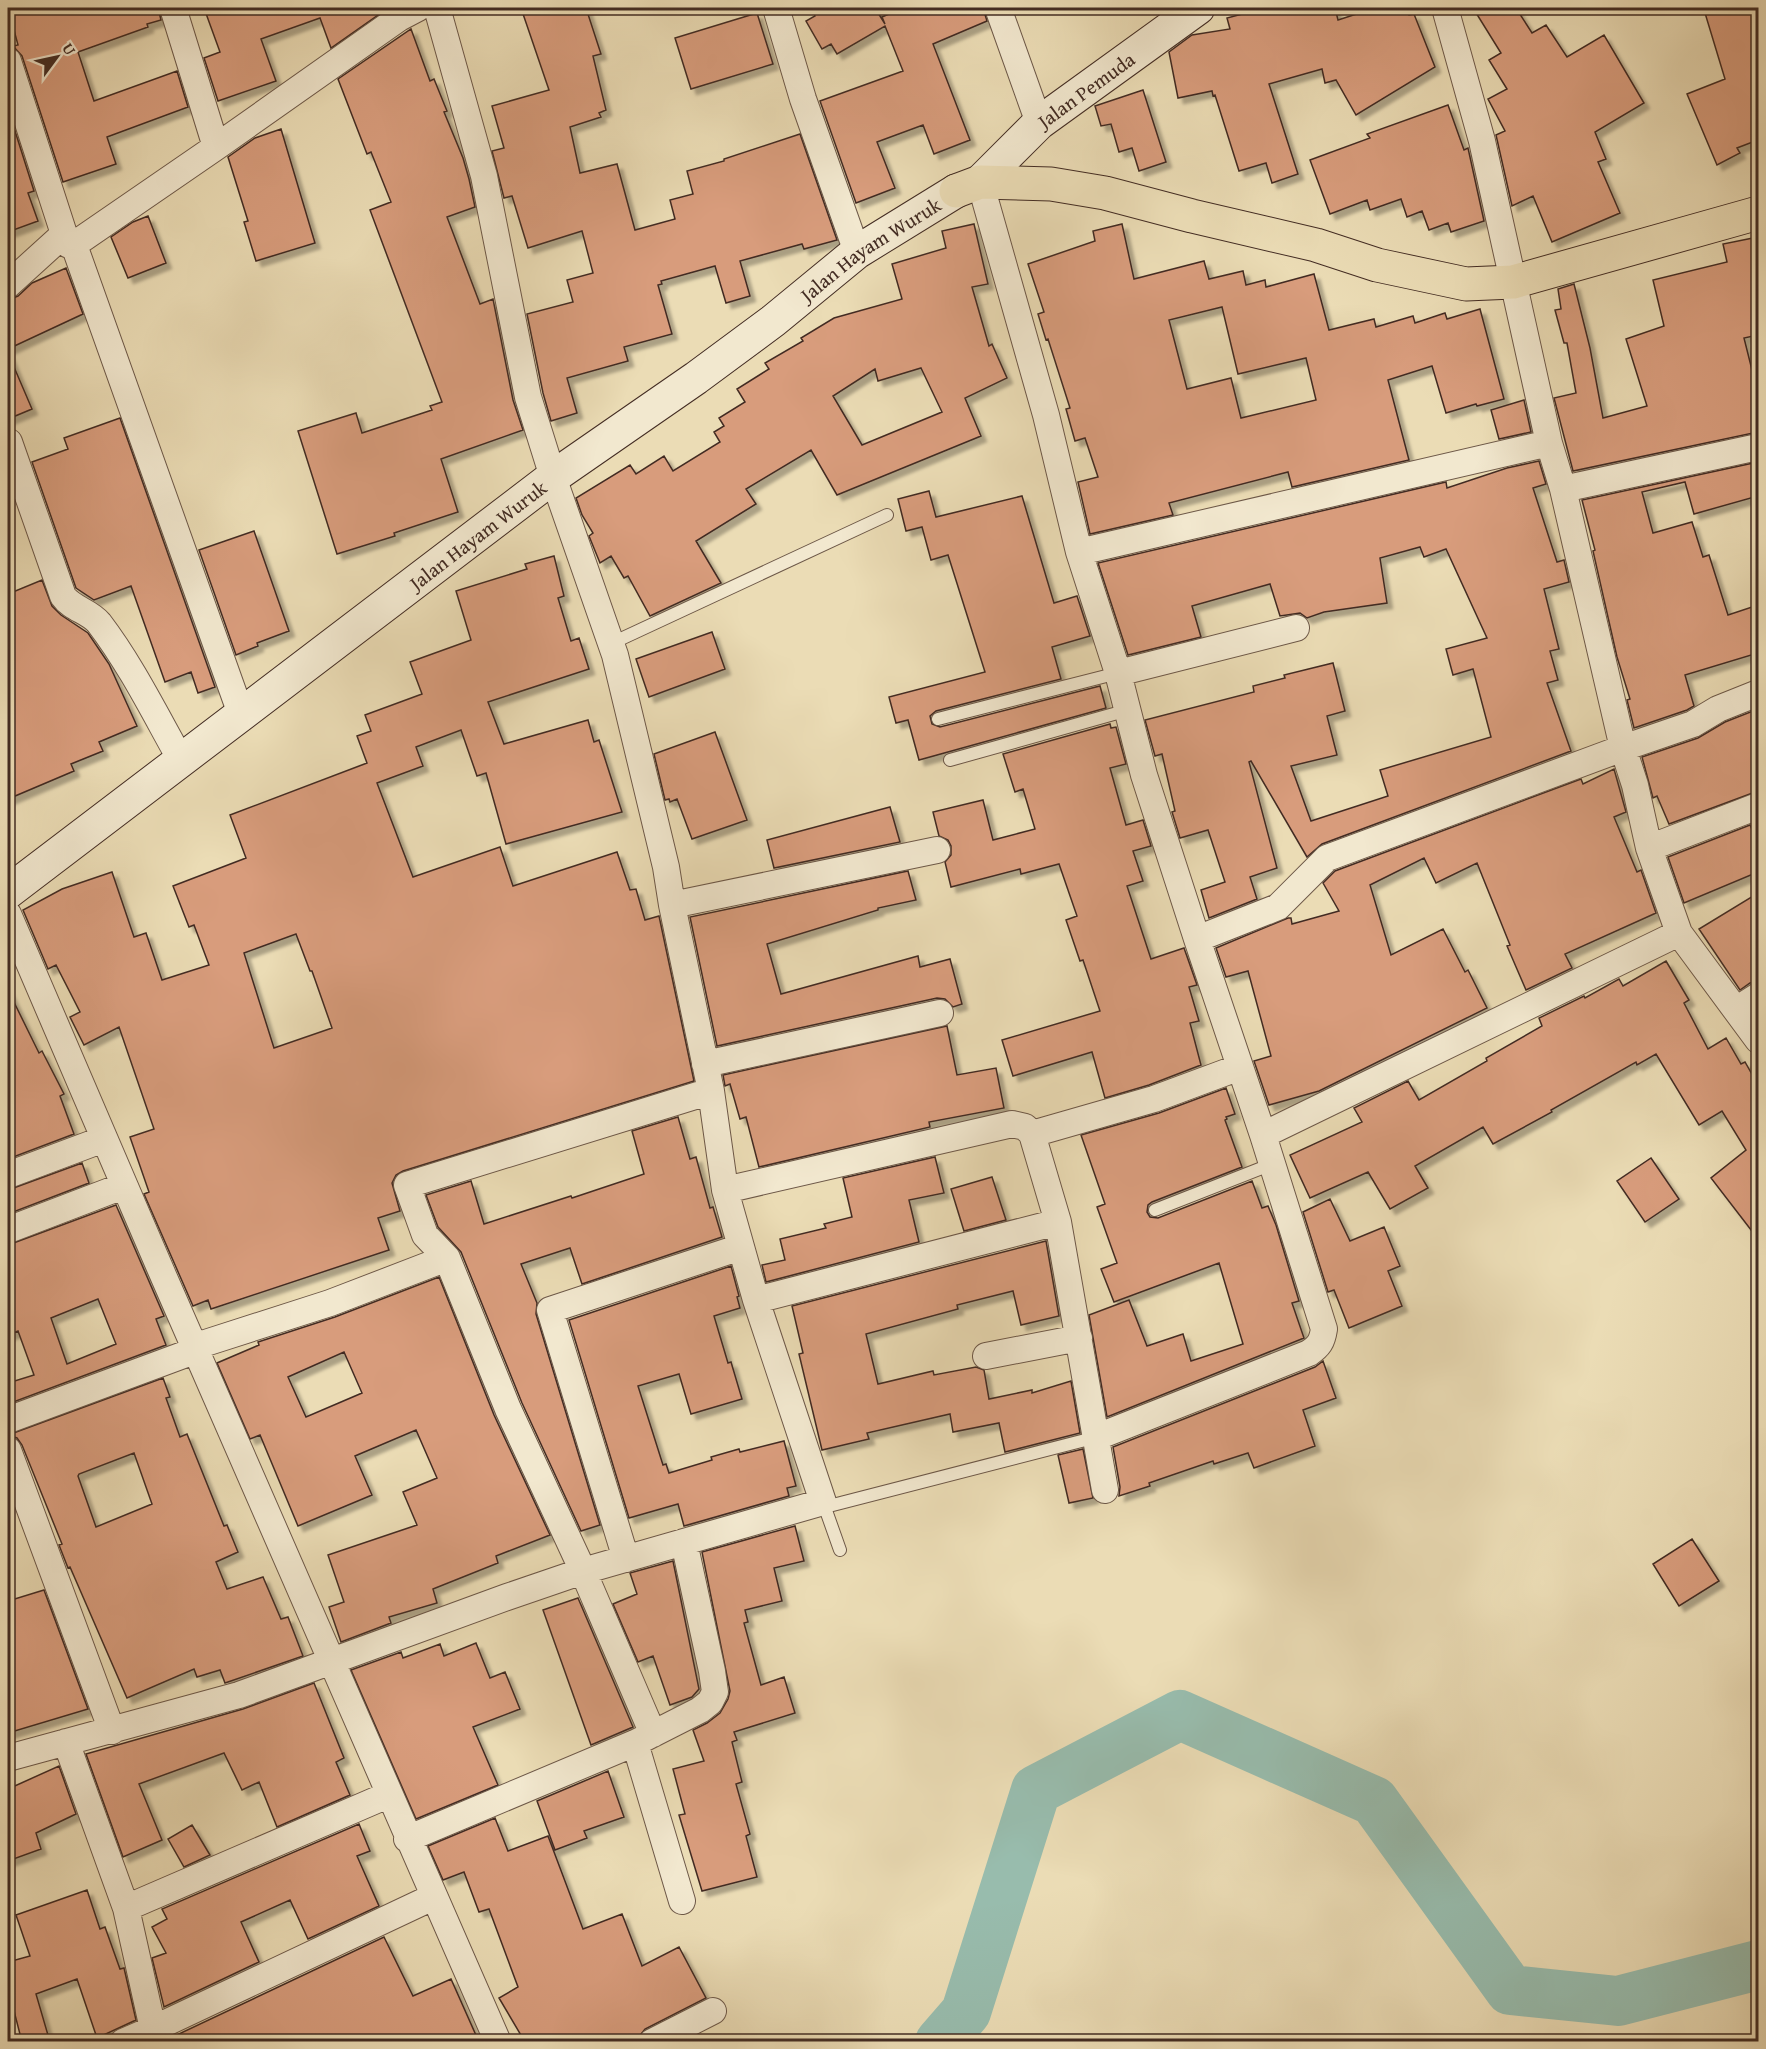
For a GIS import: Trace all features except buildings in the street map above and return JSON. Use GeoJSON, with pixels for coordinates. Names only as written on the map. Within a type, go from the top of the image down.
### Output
{"type":"FeatureCollection","features":[{"type":"Feature","properties":{"kind":"main road","name":"Jalan Pemuda"},"geometry":{"type":"LineString","coordinates":[[968,187],[1039,123],[1198,8]]}},
{"type":"Feature","properties":{"kind":"main road"},"geometry":{"type":"LineString","coordinates":[[968,187],[1051,184],[1105,193],[1316,245],[1377,265],[1466,284],[1513,282],[1758,213]]}},
{"type":"Feature","properties":{"kind":"main road","name":"Jalan Hayam Wuruk"},"geometry":{"type":"LineString","coordinates":[[8,892],[553,477],[774,321],[857,252],[968,187]]}},
{"type":"Feature","properties":{"kind":"street"},"geometry":{"type":"LineString","coordinates":[[172,8],[216,147]]}},
{"type":"Feature","properties":{"kind":"street"},"geometry":{"type":"LineString","coordinates":[[8,285],[69,240],[216,147],[399,18],[418,8]]}},
{"type":"Feature","properties":{"kind":"street"},"geometry":{"type":"LineString","coordinates":[[8,1758],[239,1695],[583,1571],[824,1504],[756,1300],[725,1190],[711,1090],[666,867],[610,644],[528,397],[484,176],[437,8]]}},
{"type":"Feature","properties":{"kind":"street"},"geometry":{"type":"LineString","coordinates":[[776,8],[802,99],[857,252]]}},
{"type":"Feature","properties":{"kind":"street"},"geometry":{"type":"LineString","coordinates":[[998,8],[1039,123]]}},
{"type":"Feature","properties":{"kind":"street"},"geometry":{"type":"LineString","coordinates":[[1445,8],[1482,141],[1549,443],[1563,489],[1623,748],[1635,785],[1649,848],[1679,933],[1758,1040]]}},
{"type":"Feature","properties":{"kind":"street"},"geometry":{"type":"LineString","coordinates":[[8,61],[69,240],[241,714]]}},
{"type":"Feature","properties":{"kind":"street"},"geometry":{"type":"LineString","coordinates":[[968,187],[1046,415],[1079,552],[1118,673],[1144,776],[1263,1135],[1324,1329],[1322,1341],[1309,1353],[1097,1437]]}},
{"type":"Feature","properties":{"kind":"street"},"geometry":{"type":"LineString","coordinates":[[9,442],[63,596],[72,605],[95,618],[112,641],[181,760]]}},
{"type":"Feature","properties":{"kind":"street"},"geometry":{"type":"LineString","coordinates":[[1079,552],[1549,443]]}},
{"type":"Feature","properties":{"kind":"street"},"geometry":{"type":"LineString","coordinates":[[1563,489],[1758,447]]}},
{"type":"Feature","properties":{"kind":"street"},"geometry":{"type":"LineString","coordinates":[[1118,673],[1296,628]]}},
{"type":"Feature","properties":{"kind":"street"},"geometry":{"type":"LineString","coordinates":[[1197,939],[1278,907],[1327,858],[1693,724],[1718,709],[1758,693]]}},
{"type":"Feature","properties":{"kind":"street"},"geometry":{"type":"LineString","coordinates":[[1649,848],[1758,806]]}},
{"type":"Feature","properties":{"kind":"street"},"geometry":{"type":"LineString","coordinates":[[672,905],[937,850]]}},
{"type":"Feature","properties":{"kind":"street"},"geometry":{"type":"LineString","coordinates":[[8,914],[123,1186],[332,1662],[407,1839],[498,2042]]}},
{"type":"Feature","properties":{"kind":"street"},"geometry":{"type":"LineString","coordinates":[[1263,1135],[1679,933]]}},
{"type":"Feature","properties":{"kind":"street"},"geometry":{"type":"LineString","coordinates":[[1736,1010],[1758,996]]}},
{"type":"Feature","properties":{"kind":"street"},"geometry":{"type":"LineString","coordinates":[[705,1064],[940,1013]]}},
{"type":"Feature","properties":{"kind":"street"},"geometry":{"type":"LineString","coordinates":[[1032,1134],[1154,1099],[1240,1066]]}},
{"type":"Feature","properties":{"kind":"street"},"geometry":{"type":"LineString","coordinates":[[682,1901],[644,1738],[583,1571],[508,1409],[447,1258],[424,1235],[407,1185],[711,1090]]}},
{"type":"Feature","properties":{"kind":"street"},"geometry":{"type":"LineString","coordinates":[[725,1190],[1012,1124],[1025,1127],[1032,1134],[1058,1222],[1105,1490]]}},
{"type":"Feature","properties":{"kind":"street"},"geometry":{"type":"LineString","coordinates":[[8,1175],[104,1138]]}},
{"type":"Feature","properties":{"kind":"street"},"geometry":{"type":"LineString","coordinates":[[8,1230],[123,1186]]}},
{"type":"Feature","properties":{"kind":"street"},"geometry":{"type":"LineString","coordinates":[[756,1300],[1058,1222]]}},
{"type":"Feature","properties":{"kind":"street"},"geometry":{"type":"LineString","coordinates":[[626,1559],[550,1310],[741,1247]]}},
{"type":"Feature","properties":{"kind":"street"},"geometry":{"type":"LineString","coordinates":[[8,1420],[194,1349],[330,1303],[447,1258]]}},
{"type":"Feature","properties":{"kind":"street"},"geometry":{"type":"LineString","coordinates":[[986,1356],[1079,1338]]}},
{"type":"Feature","properties":{"kind":"street"},"geometry":{"type":"LineString","coordinates":[[8,1450],[112,1731]]}},
{"type":"Feature","properties":{"kind":"street"},"geometry":{"type":"LineString","coordinates":[[407,1839],[644,1738],[700,1710],[710,1702],[715,1692],[712,1671],[684,1542]]}},
{"type":"Feature","properties":{"kind":"street"},"geometry":{"type":"LineString","coordinates":[[66,1742],[126,1908],[153,2030]]}},
{"type":"Feature","properties":{"kind":"street"},"geometry":{"type":"LineString","coordinates":[[126,1908],[388,1795]]}},
{"type":"Feature","properties":{"kind":"street"},"geometry":{"type":"LineString","coordinates":[[123,2042],[153,2030],[434,1896]]}},
{"type":"Feature","properties":{"kind":"street"},"geometry":{"type":"LineString","coordinates":[[652,2042],[713,2011]]}},
{"type":"Feature","properties":{"kind":"lane"},"geometry":{"type":"LineString","coordinates":[[610,644],[887,515]]}},
{"type":"Feature","properties":{"kind":"lane"},"geometry":{"type":"LineString","coordinates":[[938,719],[1118,673]]}},
{"type":"Feature","properties":{"kind":"lane"},"geometry":{"type":"LineString","coordinates":[[950,760],[1128,710]]}},
{"type":"Feature","properties":{"kind":"lane"},"geometry":{"type":"LineString","coordinates":[[1155,1210],[1272,1164]]}},
{"type":"Feature","properties":{"kind":"lane"},"geometry":{"type":"LineString","coordinates":[[840,1550],[824,1504],[1097,1437]]}},
{"type":"Feature","properties":{"kind":"waterway"},"geometry":{"type":"LineString","coordinates":[[940,2042],[966,2012],[1036,1790],[1180,1715],[1374,1801],[1510,1990],[1618,2001],[1758,1965]]}}]}
